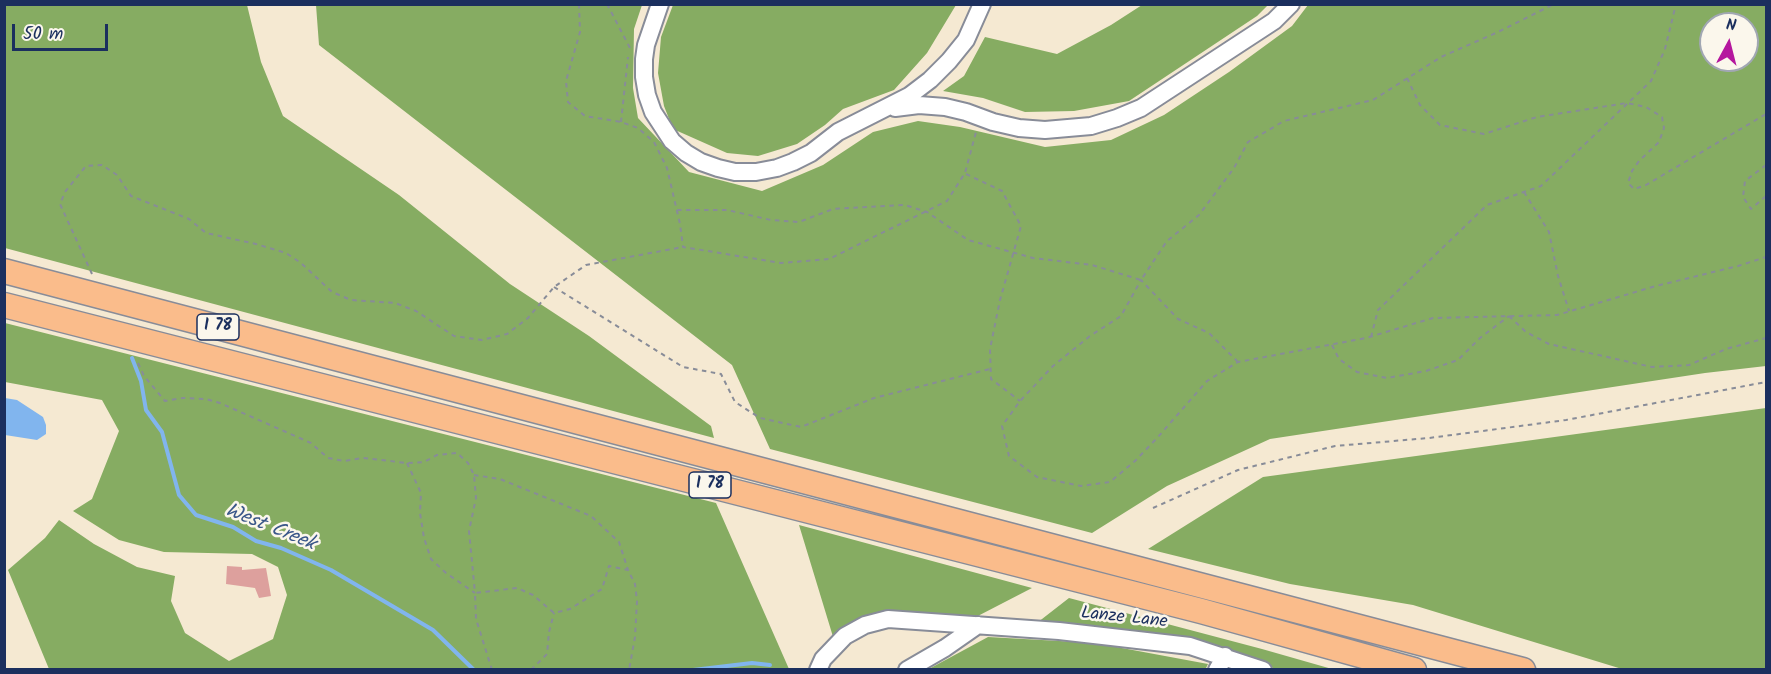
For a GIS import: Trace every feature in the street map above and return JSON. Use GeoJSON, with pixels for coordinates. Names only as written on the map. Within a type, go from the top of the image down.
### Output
{"type":"FeatureCollection","features":[{"type":"Feature","properties":{"kind":"highway","name":"I 78"},"geometry":{"type":"LineString","coordinates":[[4,271],[1523,669]]}},
{"type":"Feature","properties":{"kind":"highway","name":"I 78"},"geometry":{"type":"LineString","coordinates":[[4,305],[1201,611],[1414,669]]}},
{"type":"Feature","properties":{"kind":"street"},"geometry":{"type":"LineString","coordinates":[[660,4],[646,45],[644,59],[644,77],[652,112],[672,141],[701,162],[735,172],[756,172],[777,168],[812,153],[838,132],[860,119],[909,96],[930,80],[966,40],[982,4]]}},
{"type":"Feature","properties":{"kind":"street"},"geometry":{"type":"LineString","coordinates":[[879,112],[920,105],[945,106],[1019,128],[1046,130],[1092,126],[1141,108],[1265,27],[1291,4]]}},
{"type":"Feature","properties":{"kind":"street","name":"Lanze Lane"},"geometry":{"type":"LineString","coordinates":[[818,669],[823,659],[845,636],[865,625],[888,619],[1119,636],[1190,646],[1221,663],[1263,669]]}},
{"type":"Feature","properties":{"kind":"street"},"geometry":{"type":"LineString","coordinates":[[908,669],[945,648],[978,625]]}},
{"type":"Feature","properties":{"kind":"path"},"geometry":{"type":"LineString","coordinates":[[579,4],[580,32],[566,81],[568,102],[585,116],[621,122],[638,128],[654,142],[667,168],[683,248]]}},
{"type":"Feature","properties":{"kind":"path"},"geometry":{"type":"LineString","coordinates":[[607,4],[630,46],[621,122]]}},
{"type":"Feature","properties":{"kind":"path"},"geometry":{"type":"LineString","coordinates":[[1554,4],[1441,57],[1373,100],[1284,121],[1248,142],[1234,168],[1199,215],[1167,241],[1121,316],[1090,336],[1053,366],[1020,401],[1002,426],[1009,456],[1037,477],[1082,486],[1110,482],[1158,437],[1207,381],[1238,362],[1371,337],[1433,318],[1557,315],[1767,257]]}},
{"type":"Feature","properties":{"kind":"path"},"geometry":{"type":"LineString","coordinates":[[1371,337],[1378,310],[1487,205],[1541,186],[1651,81],[1665,50],[1676,4]]}},
{"type":"Feature","properties":{"kind":"path"},"geometry":{"type":"LineString","coordinates":[[1407,78],[1420,105],[1440,125],[1484,134],[1537,117],[1627,103],[1646,107],[1662,117],[1664,128],[1659,142],[1632,171],[1628,183],[1634,189],[1646,185],[1767,114]]}},
{"type":"Feature","properties":{"kind":"path"},"geometry":{"type":"LineString","coordinates":[[95,279],[60,204],[65,192],[86,166],[102,165],[117,175],[130,196],[189,219],[206,233],[286,253],[301,263],[332,292],[351,300],[395,303],[416,311],[454,336],[482,340],[507,334],[528,318],[554,286],[586,265],[683,248],[781,263],[829,259],[927,213],[947,201],[965,173],[975,140],[979,116]]}},
{"type":"Feature","properties":{"kind":"path"},"geometry":{"type":"LineString","coordinates":[[1767,165],[1745,182],[1743,197],[1751,208],[1767,196]]}},
{"type":"Feature","properties":{"kind":"path"},"geometry":{"type":"LineString","coordinates":[[965,173],[1002,191],[1021,226],[1000,300],[990,349],[991,379],[1020,401]]}},
{"type":"Feature","properties":{"kind":"path"},"geometry":{"type":"LineString","coordinates":[[1524,192],[1549,232],[1558,276],[1569,311]]}},
{"type":"Feature","properties":{"kind":"path"},"geometry":{"type":"LineString","coordinates":[[677,210],[727,210],[771,220],[799,222],[833,209],[905,205],[927,213],[968,240],[1033,258],[1092,265],[1142,280],[1178,319],[1209,333],[1238,362]]}},
{"type":"Feature","properties":{"kind":"path"},"geometry":{"type":"LineString","coordinates":[[554,286],[683,368],[720,374],[735,402],[760,418],[801,427],[874,398],[990,369]]}},
{"type":"Feature","properties":{"kind":"path"},"geometry":{"type":"LineString","coordinates":[[1509,316],[1526,332],[1549,344],[1653,367],[1689,365],[1726,349],[1767,338]]}},
{"type":"Feature","properties":{"kind":"path"},"geometry":{"type":"LineString","coordinates":[[1332,345],[1339,359],[1358,372],[1387,378],[1426,371],[1458,360],[1480,338],[1509,316]]}},
{"type":"Feature","properties":{"kind":"path"},"geometry":{"type":"LineString","coordinates":[[138,363],[144,376],[165,402],[183,398],[206,399],[220,403],[311,443],[328,458],[344,461],[363,458],[407,463],[424,462],[437,455],[457,453],[468,463],[474,475],[476,498],[469,531],[476,619],[492,669]]}},
{"type":"Feature","properties":{"kind":"path"},"geometry":{"type":"LineString","coordinates":[[1153,508],[1238,470],[1335,446],[1428,438],[1566,420],[1767,382]]}},
{"type":"Feature","properties":{"kind":"path"},"geometry":{"type":"LineString","coordinates":[[407,463],[421,493],[420,513],[424,538],[431,559],[446,573],[475,593],[517,588],[533,595],[554,613]]}},
{"type":"Feature","properties":{"kind":"path"},"geometry":{"type":"LineString","coordinates":[[474,475],[500,479],[591,516],[619,542],[635,584],[637,601],[635,637],[629,669]]}},
{"type":"Feature","properties":{"kind":"path"},"geometry":{"type":"LineString","coordinates":[[554,613],[570,609],[602,589],[609,566],[628,570]]}},
{"type":"Feature","properties":{"kind":"path"},"geometry":{"type":"LineString","coordinates":[[531,669],[547,654],[554,613]]}},
{"type":"Feature","properties":{"kind":"green space"},"geometry":{"type":"Polygon","coordinates":[[[4,5],[247,5],[261,62],[283,116],[399,195],[510,284],[589,336],[711,426],[714,438],[5,248],[4,5]]]}},
{"type":"Feature","properties":{"kind":"green space"},"geometry":{"type":"Polygon","coordinates":[[[316,5],[642,5],[634,29],[633,88],[638,118],[689,172],[762,191],[823,165],[873,132],[918,121],[960,127],[1045,147],[1111,140],[1164,115],[1229,72],[1292,26],[1308,5],[1766,5],[1766,366],[1705,373],[1270,439],[1167,486],[1092,533],[770,449],[732,365],[319,45],[316,5]]]}},
{"type":"Feature","properties":{"kind":"green space"},"geometry":{"type":"Polygon","coordinates":[[[673,5],[956,5],[927,53],[894,90],[843,109],[825,125],[797,144],[758,156],[727,153],[673,129],[664,106],[658,73],[661,37],[673,5]]]}},
{"type":"Feature","properties":{"kind":"green space"},"geometry":{"type":"Polygon","coordinates":[[[1142,5],[1268,5],[1257,16],[1129,101],[1074,111],[1025,112],[983,98],[943,91],[964,76],[985,37],[1057,54],[1111,25],[1142,5]]]}},
{"type":"Feature","properties":{"kind":"green space"},"geometry":{"type":"Polygon","coordinates":[[[5,323],[716,503],[789,669],[49,669],[8,570],[45,538],[59,520],[94,544],[137,567],[175,576],[171,601],[185,633],[229,661],[273,639],[287,595],[278,567],[252,554],[164,552],[119,540],[73,511],[92,499],[119,431],[102,400],[5,382],[5,323]]]}},
{"type":"Feature","properties":{"kind":"green space"},"geometry":{"type":"Polygon","coordinates":[[[1766,408],[1766,669],[1622,669],[1413,605],[1290,584],[1148,549],[1263,477],[1766,408]]]}},
{"type":"Feature","properties":{"kind":"green space"},"geometry":{"type":"Polygon","coordinates":[[[799,525],[1032,588],[972,619],[902,613],[834,640],[799,525]]]}},
{"type":"Feature","properties":{"kind":"green space"},"geometry":{"type":"Polygon","coordinates":[[[1069,598],[1332,669],[1276,669],[1246,658],[1033,626],[1069,598]]]}},
{"type":"Feature","properties":{"kind":"green space"},"geometry":{"type":"Polygon","coordinates":[[[988,637],[1095,643],[1208,664],[1205,670],[927,670],[988,637]]]}},
{"type":"Feature","properties":{"kind":"water"},"geometry":{"type":"Polygon","coordinates":[[[5,398],[17,400],[43,417],[46,434],[37,440],[5,435],[5,398]]]}},
{"type":"Feature","properties":{"kind":"building"},"geometry":{"type":"Polygon","coordinates":[[[227,566],[242,567],[242,570],[266,568],[271,596],[259,598],[255,588],[226,584],[227,566]]]}},
{"type":"Feature","properties":{"kind":"waterway","name":"West Creek"},"geometry":{"type":"LineString","coordinates":[[132,358],[141,381],[146,410],[162,432],[179,495],[196,515],[233,527],[256,541],[281,548],[331,570],[433,630],[474,670]]}},
{"type":"Feature","properties":{"kind":"waterway","name":"West Creek"},"geometry":{"type":"LineString","coordinates":[[693,670],[752,663],[770,665]]}}]}
